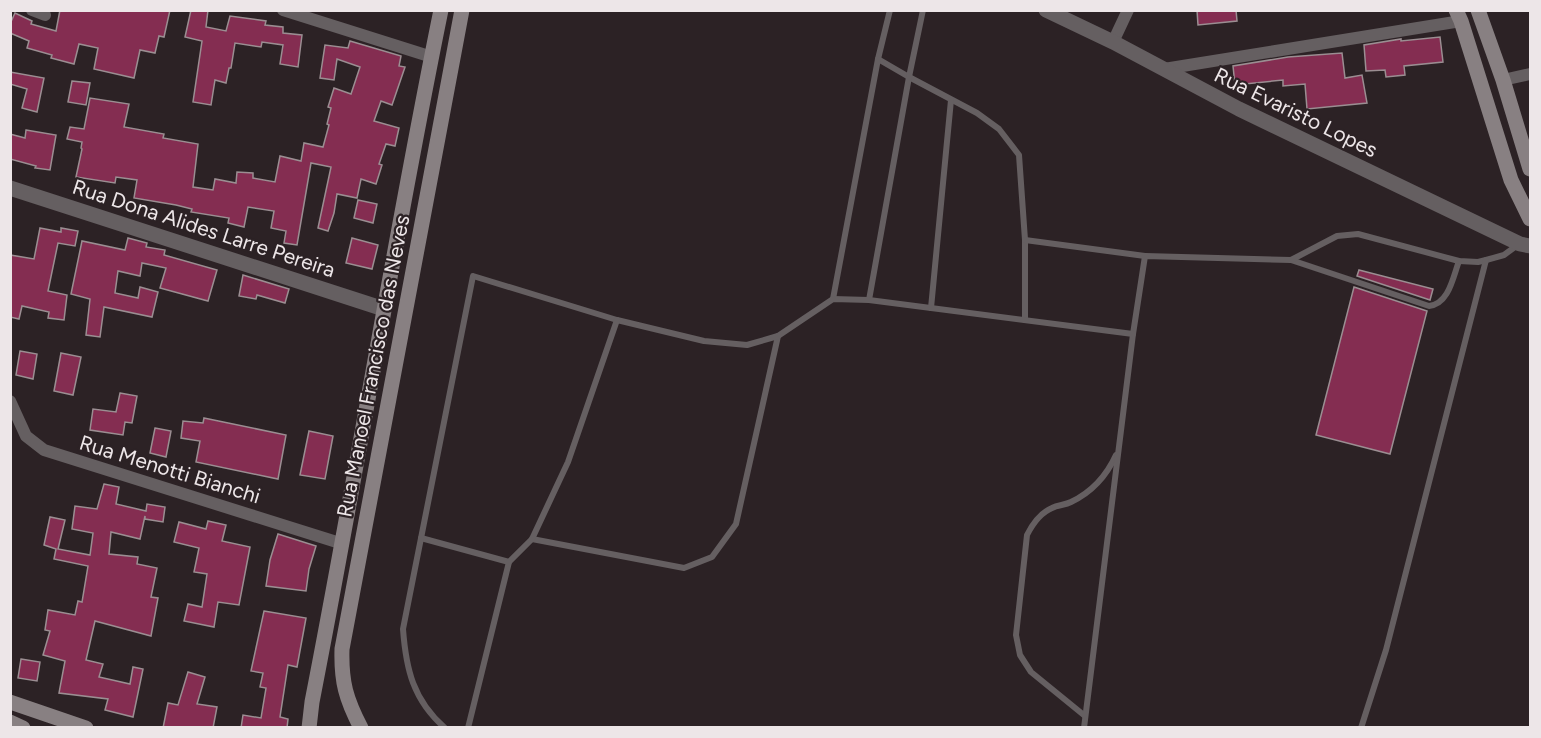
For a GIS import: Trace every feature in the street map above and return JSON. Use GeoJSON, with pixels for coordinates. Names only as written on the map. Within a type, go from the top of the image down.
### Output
{"type":"FeatureCollection","features":[{"type":"Feature","properties":{"kind":"main road","name":"Rua Manoel Francisco das Neves"},"geometry":{"type":"LineString","coordinates":[[309,728],[384,309],[441,10]]}},
{"type":"Feature","properties":{"kind":"main road","name":"Rua Manoel Francisco das Neves"},"geometry":{"type":"LineString","coordinates":[[361,728],[350,707],[341,676],[342,649],[462,10]]}},
{"type":"Feature","properties":{"kind":"main road"},"geometry":{"type":"LineString","coordinates":[[1478,10],[1503,80],[1530,169]]}},
{"type":"Feature","properties":{"kind":"main road"},"geometry":{"type":"LineString","coordinates":[[1459,16],[1511,180],[1530,219]]}},
{"type":"Feature","properties":{"kind":"main road"},"geometry":{"type":"LineString","coordinates":[[10,702],[86,728]]}},
{"type":"Feature","properties":{"kind":"main road"},"geometry":{"type":"LineString","coordinates":[[10,722],[23,728]]}},
{"type":"Feature","properties":{"kind":"street"},"geometry":{"type":"LineString","coordinates":[[32,10],[45,15]]}},
{"type":"Feature","properties":{"kind":"street"},"geometry":{"type":"LineString","coordinates":[[284,10],[432,57]]}},
{"type":"Feature","properties":{"kind":"street","name":"Rua Evaristo Lopes"},"geometry":{"type":"LineString","coordinates":[[1046,10],[1113,42],[1239,109],[1525,245]]}},
{"type":"Feature","properties":{"kind":"street"},"geometry":{"type":"LineString","coordinates":[[1113,42],[1128,10]]}},
{"type":"Feature","properties":{"kind":"street"},"geometry":{"type":"LineString","coordinates":[[1164,69],[1459,16]]}},
{"type":"Feature","properties":{"kind":"street"},"geometry":{"type":"LineString","coordinates":[[1503,80],[1530,74]]}},
{"type":"Feature","properties":{"kind":"street","name":"Rua Dona Alides Larre Pereira"},"geometry":{"type":"LineString","coordinates":[[10,188],[384,309]]}},
{"type":"Feature","properties":{"kind":"street","name":"Rua Menotti Bianchi"},"geometry":{"type":"LineString","coordinates":[[10,401],[26,436],[44,450],[343,544]]}},
{"type":"Feature","properties":{"kind":"lane"},"geometry":{"type":"LineString","coordinates":[[833,298],[878,59],[890,10]]}},
{"type":"Feature","properties":{"kind":"lane"},"geometry":{"type":"LineString","coordinates":[[869,300],[923,10]]}},
{"type":"Feature","properties":{"kind":"lane"},"geometry":{"type":"LineString","coordinates":[[878,59],[977,112],[999,129],[1019,154],[1025,240],[1025,320]]}},
{"type":"Feature","properties":{"kind":"lane"},"geometry":{"type":"LineString","coordinates":[[931,308],[951,100]]}},
{"type":"Feature","properties":{"kind":"lane"},"geometry":{"type":"LineString","coordinates":[[1291,260],[1337,236],[1348,234],[1358,234],[1459,261],[1478,262],[1504,255],[1525,245]]}},
{"type":"Feature","properties":{"kind":"lane"},"geometry":{"type":"LineString","coordinates":[[1025,240],[1144,256],[1291,260],[1430,306],[1438,305],[1445,299],[1459,261]]}},
{"type":"Feature","properties":{"kind":"lane"},"geometry":{"type":"LineString","coordinates":[[1084,728],[1144,256]]}},
{"type":"Feature","properties":{"kind":"lane"},"geometry":{"type":"LineString","coordinates":[[1361,728],[1386,650],[1486,260]]}},
{"type":"Feature","properties":{"kind":"lane"},"geometry":{"type":"LineString","coordinates":[[445,728],[420,698],[406,665],[403,629],[473,276],[617,320],[705,341],[747,345],[778,336],[833,298],[869,300],[1133,334]]}},
{"type":"Feature","properties":{"kind":"lane"},"geometry":{"type":"LineString","coordinates":[[468,728],[509,561],[532,539],[568,462],[617,320]]}},
{"type":"Feature","properties":{"kind":"lane"},"geometry":{"type":"LineString","coordinates":[[532,539],[684,568],[712,558],[736,524],[778,336]]}},
{"type":"Feature","properties":{"kind":"lane"},"geometry":{"type":"LineString","coordinates":[[1085,716],[1031,672],[1020,655],[1016,635],[1027,535],[1033,523],[1042,513],[1068,504],[1091,491],[1109,471],[1119,448]]}},
{"type":"Feature","properties":{"kind":"lane"},"geometry":{"type":"LineString","coordinates":[[421,538],[509,561]]}},
{"type":"Feature","properties":{"kind":"building"},"geometry":{"type":"Polygon","coordinates":[[[60,10],[170,10],[164,37],[159,36],[155,53],[140,50],[134,78],[94,69],[98,48],[79,44],[74,64],[27,48],[29,41],[10,33],[10,24],[15,13],[32,21],[31,24],[56,31],[60,10]]]}},
{"type":"Feature","properties":{"kind":"building"},"geometry":{"type":"Polygon","coordinates":[[[191,10],[208,10],[206,27],[226,31],[230,16],[266,21],[265,25],[283,27],[283,33],[302,35],[298,67],[280,64],[283,45],[262,42],[261,47],[235,43],[226,83],[215,80],[211,105],[193,102],[202,41],[185,37],[191,10]]]}},
{"type":"Feature","properties":{"kind":"building"},"geometry":{"type":"Polygon","coordinates":[[[1197,10],[1236,10],[1237,21],[1198,25],[1197,10]]]}},
{"type":"Feature","properties":{"kind":"building"},"geometry":{"type":"Polygon","coordinates":[[[1440,37],[1443,62],[1404,66],[1405,75],[1386,77],[1385,70],[1366,71],[1364,45],[1401,39],[1401,41],[1440,37]]]}},
{"type":"Feature","properties":{"kind":"building"},"geometry":{"type":"Polygon","coordinates":[[[350,41],[401,56],[399,66],[405,67],[392,105],[381,101],[374,121],[399,128],[395,146],[386,144],[379,164],[382,165],[376,184],[361,179],[357,198],[337,194],[328,231],[318,228],[331,167],[311,163],[297,245],[284,243],[286,231],[271,228],[274,211],[248,207],[244,227],[228,223],[229,218],[191,212],[192,209],[176,205],[134,198],[137,180],[116,177],[115,183],[76,177],[82,142],[67,139],[70,127],[84,129],[90,98],[129,104],[124,127],[164,134],[163,138],[198,144],[193,187],[213,190],[215,179],[236,183],[237,172],[253,173],[253,178],[275,182],[280,156],[301,161],[304,143],[323,147],[329,125],[327,124],[331,108],[328,107],[334,88],[351,94],[360,67],[337,59],[334,80],[320,78],[325,45],[348,48],[350,41]]]}},
{"type":"Feature","properties":{"kind":"building"},"geometry":{"type":"Polygon","coordinates":[[[1342,53],[1345,78],[1362,75],[1367,103],[1307,109],[1305,84],[1283,86],[1283,80],[1235,85],[1233,66],[1288,57],[1342,53]]]}},
{"type":"Feature","properties":{"kind":"building"},"geometry":{"type":"Polygon","coordinates":[[[10,72],[44,78],[37,112],[22,108],[27,89],[10,84],[10,72]]]}},
{"type":"Feature","properties":{"kind":"building"},"geometry":{"type":"Polygon","coordinates":[[[72,81],[90,83],[86,105],[68,102],[72,81]]]}},
{"type":"Feature","properties":{"kind":"building"},"geometry":{"type":"Polygon","coordinates":[[[26,130],[56,135],[50,170],[35,168],[36,166],[10,159],[10,134],[25,138],[26,130]]]}},
{"type":"Feature","properties":{"kind":"building"},"geometry":{"type":"Polygon","coordinates":[[[358,200],[377,204],[373,223],[354,218],[358,200]]]}},
{"type":"Feature","properties":{"kind":"building"},"geometry":{"type":"Polygon","coordinates":[[[40,228],[61,232],[61,228],[78,231],[75,246],[58,243],[48,291],[67,295],[64,320],[48,318],[49,312],[22,306],[19,319],[10,317],[10,255],[34,259],[40,228]]]}},
{"type":"Feature","properties":{"kind":"building"},"geometry":{"type":"Polygon","coordinates":[[[128,238],[147,243],[146,247],[165,250],[164,255],[217,270],[208,301],[160,288],[166,268],[142,263],[140,276],[118,271],[115,293],[138,298],[140,287],[158,292],[152,317],[104,307],[100,337],[86,335],[90,299],[71,294],[82,241],[125,250],[128,238]]]}},
{"type":"Feature","properties":{"kind":"building"},"geometry":{"type":"Polygon","coordinates":[[[352,238],[378,245],[372,269],[346,263],[352,238]]]}},
{"type":"Feature","properties":{"kind":"building"},"geometry":{"type":"Polygon","coordinates":[[[1359,270],[1433,289],[1430,300],[1357,276],[1359,270]]]}},
{"type":"Feature","properties":{"kind":"building"},"geometry":{"type":"Polygon","coordinates":[[[243,275],[289,289],[285,303],[257,295],[256,299],[239,296],[243,275]]]}},
{"type":"Feature","properties":{"kind":"building"},"geometry":{"type":"Polygon","coordinates":[[[1354,287],[1427,311],[1390,454],[1316,435],[1354,287]]]}},
{"type":"Feature","properties":{"kind":"building"},"geometry":{"type":"Polygon","coordinates":[[[20,351],[37,354],[33,379],[16,375],[20,351]]]}},
{"type":"Feature","properties":{"kind":"building"},"geometry":{"type":"Polygon","coordinates":[[[61,353],[81,357],[73,395],[54,391],[61,353]]]}},
{"type":"Feature","properties":{"kind":"building"},"geometry":{"type":"Polygon","coordinates":[[[120,393],[137,396],[132,423],[125,422],[123,435],[90,430],[93,409],[116,412],[120,393]]]}},
{"type":"Feature","properties":{"kind":"building"},"geometry":{"type":"Polygon","coordinates":[[[204,418],[286,435],[278,479],[196,462],[200,441],[181,438],[183,421],[203,423],[204,418]]]}},
{"type":"Feature","properties":{"kind":"building"},"geometry":{"type":"Polygon","coordinates":[[[155,428],[171,431],[166,457],[150,453],[155,428]]]}},
{"type":"Feature","properties":{"kind":"building"},"geometry":{"type":"Polygon","coordinates":[[[309,431],[333,436],[325,479],[300,475],[309,431]]]}},
{"type":"Feature","properties":{"kind":"building"},"geometry":{"type":"Polygon","coordinates":[[[104,484],[119,487],[116,504],[146,511],[147,504],[165,507],[163,522],[145,519],[145,516],[140,539],[111,532],[109,554],[138,557],[137,564],[157,568],[151,597],[158,598],[151,636],[95,621],[86,660],[103,664],[99,677],[130,684],[133,667],[143,669],[133,717],[105,710],[108,699],[59,693],[65,661],[43,655],[50,631],[45,630],[48,610],[75,615],[78,601],[82,602],[88,566],[54,559],[56,549],[44,545],[50,517],[65,520],[58,549],[90,555],[93,533],[72,529],[75,506],[97,509],[104,484]]]}},
{"type":"Feature","properties":{"kind":"building"},"geometry":{"type":"Polygon","coordinates":[[[208,521],[226,525],[222,541],[250,547],[239,605],[218,602],[214,627],[184,621],[188,604],[202,607],[207,574],[194,572],[199,548],[174,542],[179,522],[206,529],[208,521]]]}},
{"type":"Feature","properties":{"kind":"building"},"geometry":{"type":"Polygon","coordinates":[[[278,534],[316,546],[309,569],[306,591],[266,586],[270,560],[278,534]]]}},
{"type":"Feature","properties":{"kind":"building"},"geometry":{"type":"Polygon","coordinates":[[[264,611],[306,618],[297,667],[288,665],[280,717],[288,719],[287,728],[241,728],[243,715],[261,718],[266,688],[260,687],[263,673],[251,671],[264,611]]]}},
{"type":"Feature","properties":{"kind":"building"},"geometry":{"type":"Polygon","coordinates":[[[21,659],[40,662],[37,681],[18,678],[21,659]]]}},
{"type":"Feature","properties":{"kind":"building"},"geometry":{"type":"Polygon","coordinates":[[[188,672],[205,677],[197,704],[217,707],[213,728],[163,728],[168,703],[178,705],[188,672]]]}}]}
